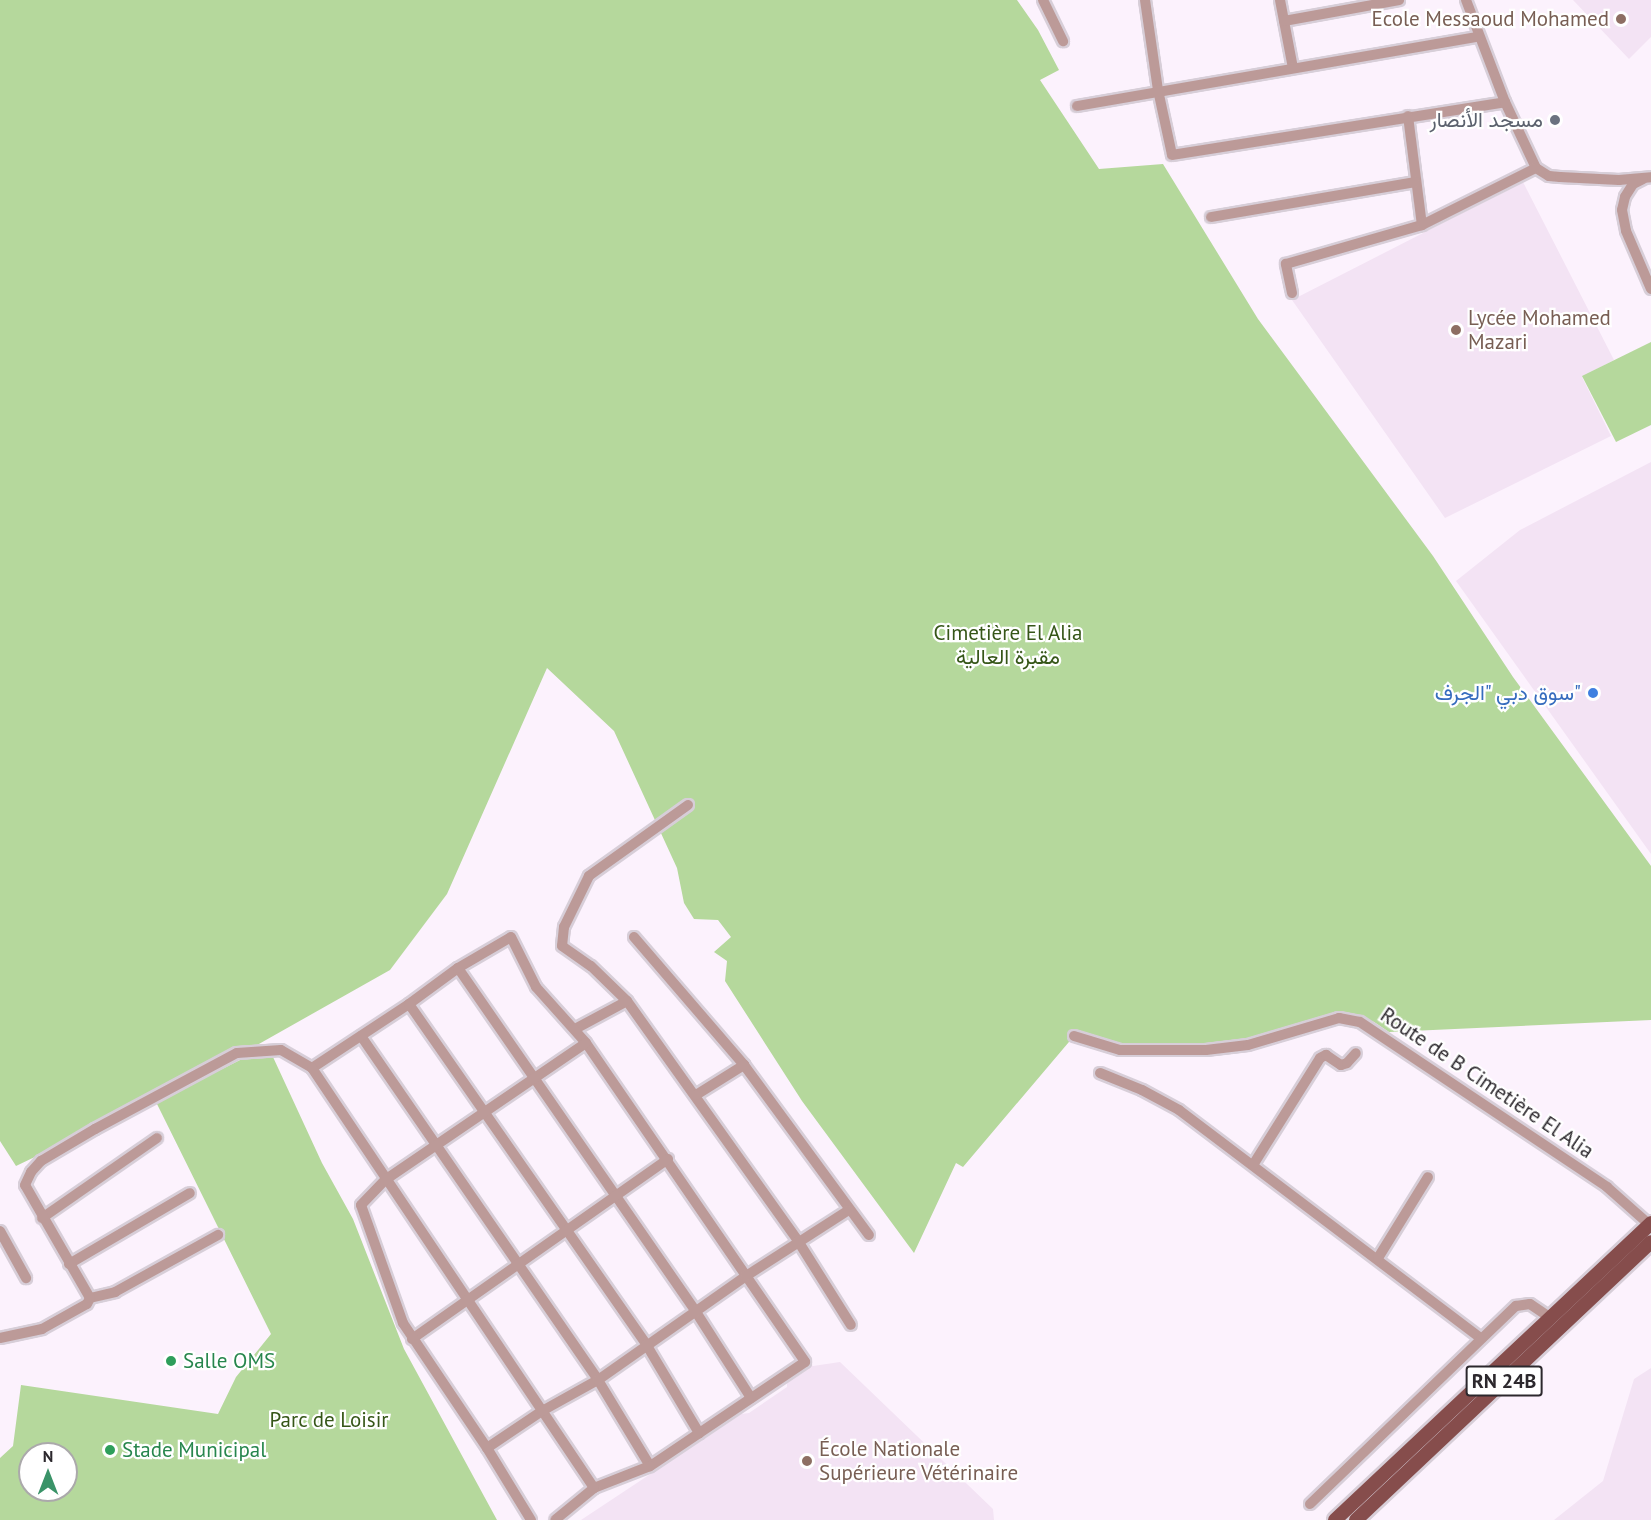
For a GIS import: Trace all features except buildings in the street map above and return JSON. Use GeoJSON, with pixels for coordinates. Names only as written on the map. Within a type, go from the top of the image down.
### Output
{"type":"FeatureCollection","features":[{"type":"Feature","properties":{"kind":"main road"},"geometry":{"type":"LineString","coordinates":[[1335,1520],[1650,1225]]}},
{"type":"Feature","properties":{"kind":"main road","name":"RN 24B"},"geometry":{"type":"LineString","coordinates":[[1356,1520],[1651,1242]]}},
{"type":"Feature","properties":{"kind":"street"},"geometry":{"type":"LineString","coordinates":[[1043,0],[1063,41]]}},
{"type":"Feature","properties":{"kind":"street"},"geometry":{"type":"LineString","coordinates":[[1145,0],[1158,90],[1172,154],[1505,102]]}},
{"type":"Feature","properties":{"kind":"street"},"geometry":{"type":"LineString","coordinates":[[1280,0],[1293,68]]}},
{"type":"Feature","properties":{"kind":"street"},"geometry":{"type":"LineString","coordinates":[[1284,21],[1400,0]]}},
{"type":"Feature","properties":{"kind":"street"},"geometry":{"type":"LineString","coordinates":[[1466,0],[1478,37],[1505,102],[1536,168],[1549,176],[1560,177],[1619,180],[1648,177]]}},
{"type":"Feature","properties":{"kind":"street"},"geometry":{"type":"LineString","coordinates":[[1077,106],[1158,90],[1478,37]]}},
{"type":"Feature","properties":{"kind":"street"},"geometry":{"type":"LineString","coordinates":[[1408,116],[1422,225]]}},
{"type":"Feature","properties":{"kind":"street"},"geometry":{"type":"LineString","coordinates":[[1292,294],[1286,264],[1422,225],[1536,168]]}},
{"type":"Feature","properties":{"kind":"street"},"geometry":{"type":"LineString","coordinates":[[1648,177],[1633,184],[1625,196],[1622,210],[1626,231],[1651,289]]}},
{"type":"Feature","properties":{"kind":"street"},"geometry":{"type":"LineString","coordinates":[[1211,217],[1415,182]]}},
{"type":"Feature","properties":{"kind":"street"},"geometry":{"type":"LineString","coordinates":[[688,806],[589,876],[564,927],[562,946],[591,966],[627,1000],[696,1095],[714,1126],[798,1241],[851,1325]]}},
{"type":"Feature","properties":{"kind":"street"},"geometry":{"type":"LineString","coordinates":[[312,1068],[409,1004],[458,968],[511,937],[536,987],[586,1043],[668,1159],[805,1362],[650,1466],[594,1488],[555,1520]]}},
{"type":"Feature","properties":{"kind":"street"},"geometry":{"type":"LineString","coordinates":[[634,937],[744,1065],[869,1235]]}},
{"type":"Feature","properties":{"kind":"street"},"geometry":{"type":"LineString","coordinates":[[458,968],[696,1312],[751,1398]]}},
{"type":"Feature","properties":{"kind":"street"},"geometry":{"type":"LineString","coordinates":[[575,1029],[627,1000]]}},
{"type":"Feature","properties":{"kind":"street"},"geometry":{"type":"LineString","coordinates":[[409,1004],[646,1344],[699,1433]]}},
{"type":"Feature","properties":{"kind":"street","name":"Route de B Cimetière El Alia"},"geometry":{"type":"LineString","coordinates":[[1074,1036],[1120,1050],[1206,1050],[1248,1045],[1339,1018],[1360,1022],[1606,1187],[1650,1225]]}},
{"type":"Feature","properties":{"kind":"street"},"geometry":{"type":"LineString","coordinates":[[361,1036],[598,1380],[650,1466]]}},
{"type":"Feature","properties":{"kind":"street"},"geometry":{"type":"LineString","coordinates":[[531,1520],[487,1448],[403,1323],[361,1205],[385,1180],[586,1043]]}},
{"type":"Feature","properties":{"kind":"street"},"geometry":{"type":"LineString","coordinates":[[90,1298],[25,1185],[31,1172],[41,1161],[95,1129],[237,1053],[281,1050],[312,1068],[385,1180],[594,1488]]}},
{"type":"Feature","properties":{"kind":"street"},"geometry":{"type":"LineString","coordinates":[[1253,1165],[1320,1058],[1326,1055],[1341,1065],[1347,1064],[1356,1053]]}},
{"type":"Feature","properties":{"kind":"street"},"geometry":{"type":"LineString","coordinates":[[696,1095],[744,1065]]}},
{"type":"Feature","properties":{"kind":"street"},"geometry":{"type":"LineString","coordinates":[[1100,1073],[1143,1090],[1179,1110],[1481,1338]]}},
{"type":"Feature","properties":{"kind":"street"},"geometry":{"type":"LineString","coordinates":[[42,1218],[157,1138]]}},
{"type":"Feature","properties":{"kind":"street"},"geometry":{"type":"LineString","coordinates":[[412,1339],[668,1159]]}},
{"type":"Feature","properties":{"kind":"street"},"geometry":{"type":"LineString","coordinates":[[1378,1258],[1428,1177]]}},
{"type":"Feature","properties":{"kind":"street"},"geometry":{"type":"LineString","coordinates":[[69,1264],[190,1193]]}},
{"type":"Feature","properties":{"kind":"street"},"geometry":{"type":"LineString","coordinates":[[487,1448],[542,1411],[598,1380],[646,1344],[746,1276],[849,1210]]}},
{"type":"Feature","properties":{"kind":"street"},"geometry":{"type":"LineString","coordinates":[[0,1231],[26,1278]]}},
{"type":"Feature","properties":{"kind":"street"},"geometry":{"type":"LineString","coordinates":[[0,1338],[42,1329],[87,1304],[90,1298],[115,1292],[218,1235]]}},
{"type":"Feature","properties":{"kind":"street"},"geometry":{"type":"LineString","coordinates":[[1310,1504],[1481,1338],[1522,1303],[1530,1304],[1551,1318]]}},
{"type":"Feature","properties":{"kind":"shaded area","name":"Ecole Messaoud Mohamed"},"geometry":{"type":"Polygon","coordinates":[[[1573,0],[1651,0],[1651,37],[1629,59],[1573,0]]]}},
{"type":"Feature","properties":{"kind":"shaded area","name":"Lycée Mohamed Mazari"},"geometry":{"type":"Polygon","coordinates":[[[1523,182],[1614,360],[1582,377],[1611,436],[1445,518],[1292,300],[1523,182]]]}},
{"type":"Feature","properties":{"kind":"shaded area","name":"سوق دبي \"الجرف\""},"geometry":{"type":"Polygon","coordinates":[[[1651,462],[1651,854],[1456,581],[1520,530],[1651,462]]]}},
{"type":"Feature","properties":{"kind":"shaded area","name":"École Nationale Supérieure Vétérinaire"},"geometry":{"type":"Polygon","coordinates":[[[840,1362],[993,1509],[994,1520],[581,1520],[741,1414],[749,1413],[787,1387],[787,1382],[804,1370],[802,1367],[809,1363],[813,1366],[840,1362]]]}},
{"type":"Feature","properties":{"kind":"shaded area"},"geometry":{"type":"Polygon","coordinates":[[[1651,1368],[1651,1520],[1554,1520],[1603,1481],[1634,1379],[1651,1368]]]}},
{"type":"Feature","properties":{"kind":"green space","name":"Cimetière El Alia مقبرة العالية"},"geometry":{"type":"Polygon","coordinates":[[[0,0],[1017,0],[1038,30],[1059,70],[1040,80],[1099,169],[1163,164],[1258,319],[1433,556],[1513,677],[1651,866],[1651,1020],[1389,1032],[1374,1022],[1360,1017],[1236,1046],[1113,1045],[1074,1036],[963,1167],[956,1163],[914,1253],[802,1101],[725,981],[727,961],[714,952],[731,937],[718,920],[694,919],[684,903],[677,868],[614,731],[547,668],[447,894],[390,970],[195,1080],[16,1166],[0,1141],[0,0]]]}},
{"type":"Feature","properties":{"kind":"green space"},"geometry":{"type":"Polygon","coordinates":[[[1651,342],[1651,425],[1616,442],[1582,376],[1651,342]]]}},
{"type":"Feature","properties":{"kind":"green space","name":"Parc de Loisir"},"geometry":{"type":"Polygon","coordinates":[[[273,1057],[322,1163],[353,1219],[404,1349],[497,1520],[0,1520],[0,1458],[13,1446],[21,1385],[218,1414],[236,1377],[271,1334],[156,1102],[244,1058],[273,1057]]]}},
{"type":"Feature","properties":{"kind":"place","name":"Ecole Messaoud Mohamed"},"geometry":{"type":"Point","coordinates":[1621,19]}},
{"type":"Feature","properties":{"kind":"place","name":"مسجد الأنصار"},"geometry":{"type":"Point","coordinates":[1555,120]}},
{"type":"Feature","properties":{"kind":"place","name":"Lycée Mohamed Mazari"},"geometry":{"type":"Point","coordinates":[1456,330]}},
{"type":"Feature","properties":{"kind":"place","name":"سوق دبي \"الجرف\""},"geometry":{"type":"Point","coordinates":[1593,693]}},
{"type":"Feature","properties":{"kind":"place","name":"Salle OMS"},"geometry":{"type":"Point","coordinates":[171,1361]}},
{"type":"Feature","properties":{"kind":"place","name":"Stade Municipal"},"geometry":{"type":"Point","coordinates":[110,1450]}},
{"type":"Feature","properties":{"kind":"place","name":"École Nationale Supérieure Vétérinaire"},"geometry":{"type":"Point","coordinates":[807,1461]}}]}
